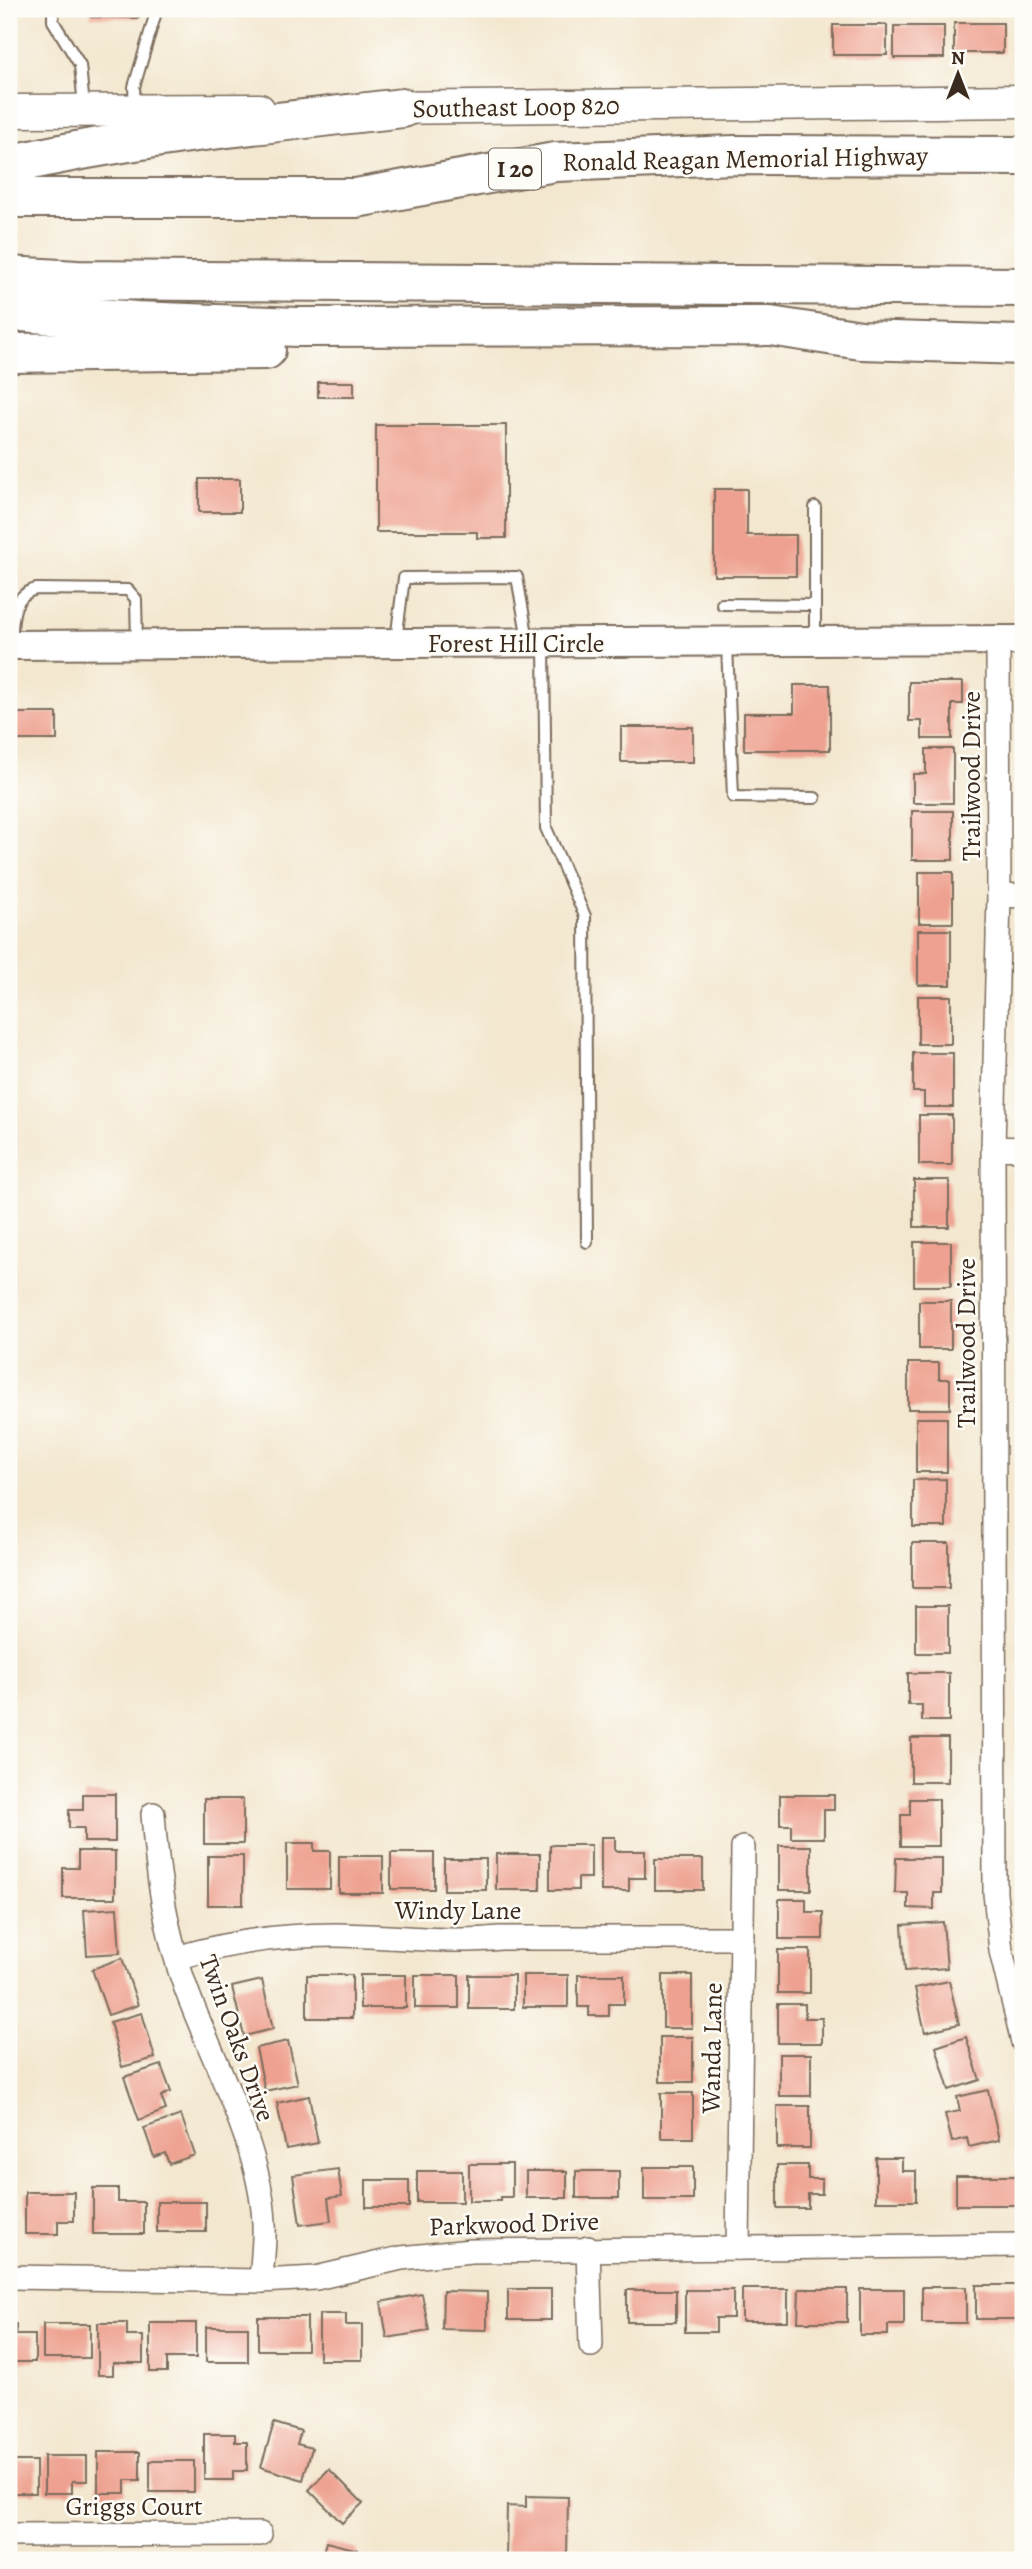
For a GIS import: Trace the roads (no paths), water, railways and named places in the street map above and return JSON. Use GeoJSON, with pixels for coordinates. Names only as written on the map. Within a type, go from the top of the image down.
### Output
{"type":"FeatureCollection","features":[{"type":"Feature","properties":{"kind":"highway"},"geometry":{"type":"LineString","coordinates":[[9,165],[79,149],[186,132],[403,108]]}},
{"type":"Feature","properties":{"kind":"highway","name":"Ronald Reagan Memorial Highway"},"geometry":{"type":"LineString","coordinates":[[9,198],[356,198],[555,162],[734,155],[1023,156]]}},
{"type":"Feature","properties":{"kind":"highway"},"geometry":{"type":"LineString","coordinates":[[9,276],[105,280],[1023,287]]}},
{"type":"Feature","properties":{"kind":"highway"},"geometry":{"type":"LineString","coordinates":[[9,311],[136,321],[298,327],[771,326],[861,340]]}},
{"type":"Feature","properties":{"kind":"highway"},"geometry":{"type":"LineString","coordinates":[[9,353],[861,340],[1023,345]]}},
{"type":"Feature","properties":{"kind":"main road","name":"Southeast Loop 820"},"geometry":{"type":"LineString","coordinates":[[9,111],[1023,101]]}},
{"type":"Feature","properties":{"kind":"street","name":"Forest Hill Circle"},"geometry":{"type":"LineString","coordinates":[[10,645],[1011,640]]}},
{"type":"Feature","properties":{"kind":"street","name":"Trailwood Drive"},"geometry":{"type":"LineString","coordinates":[[1011,640],[999,895],[993,1148],[995,1894],[1001,1951],[1023,2042]]}},
{"type":"Feature","properties":{"kind":"street"},"geometry":{"type":"LineString","coordinates":[[999,895],[1023,896]]}},
{"type":"Feature","properties":{"kind":"street"},"geometry":{"type":"LineString","coordinates":[[993,1148],[1023,1149]]}},
{"type":"Feature","properties":{"kind":"street","name":"Twin Oaks Drive"},"geometry":{"type":"LineString","coordinates":[[153,1814],[163,1908],[184,1984],[236,2112],[258,2180],[264,2222],[261,2281]]}},
{"type":"Feature","properties":{"kind":"street","name":"Wanda Lane"},"geometry":{"type":"LineString","coordinates":[[738,2248],[743,1848]]}},
{"type":"Feature","properties":{"kind":"street","name":"Windy Lane"},"geometry":{"type":"LineString","coordinates":[[177,1958],[227,1942],[334,1934],[462,1942],[500,1938],[742,1938]]}},
{"type":"Feature","properties":{"kind":"street","name":"Parkwood Drive"},"geometry":{"type":"LineString","coordinates":[[9,2277],[261,2281],[316,2278],[401,2258],[471,2251],[1023,2245]]}},
{"type":"Feature","properties":{"kind":"street"},"geometry":{"type":"LineString","coordinates":[[588,2248],[591,2345]]}},
{"type":"Feature","properties":{"kind":"street","name":"Griggs Court"},"geometry":{"type":"LineString","coordinates":[[9,2535],[260,2533]]}},
{"type":"Feature","properties":{"kind":"lane"},"geometry":{"type":"LineString","coordinates":[[53,9],[53,21],[80,65],[85,111]]}},
{"type":"Feature","properties":{"kind":"lane"},"geometry":{"type":"LineString","coordinates":[[135,111],[134,87],[157,9]]}},
{"type":"Feature","properties":{"kind":"lane"},"geometry":{"type":"LineString","coordinates":[[815,506],[815,641]]}},
{"type":"Feature","properties":{"kind":"lane"},"geometry":{"type":"LineString","coordinates":[[396,643],[404,578],[517,577],[536,644],[546,828],[586,916],[587,1242]]}},
{"type":"Feature","properties":{"kind":"lane"},"geometry":{"type":"LineString","coordinates":[[10,645],[15,605],[24,594],[36,589],[128,590],[136,599],[136,643]]}},
{"type":"Feature","properties":{"kind":"lane"},"geometry":{"type":"LineString","coordinates":[[722,604],[815,605]]}},
{"type":"Feature","properties":{"kind":"lane"},"geometry":{"type":"LineString","coordinates":[[727,641],[733,797],[815,798]]}}]}
